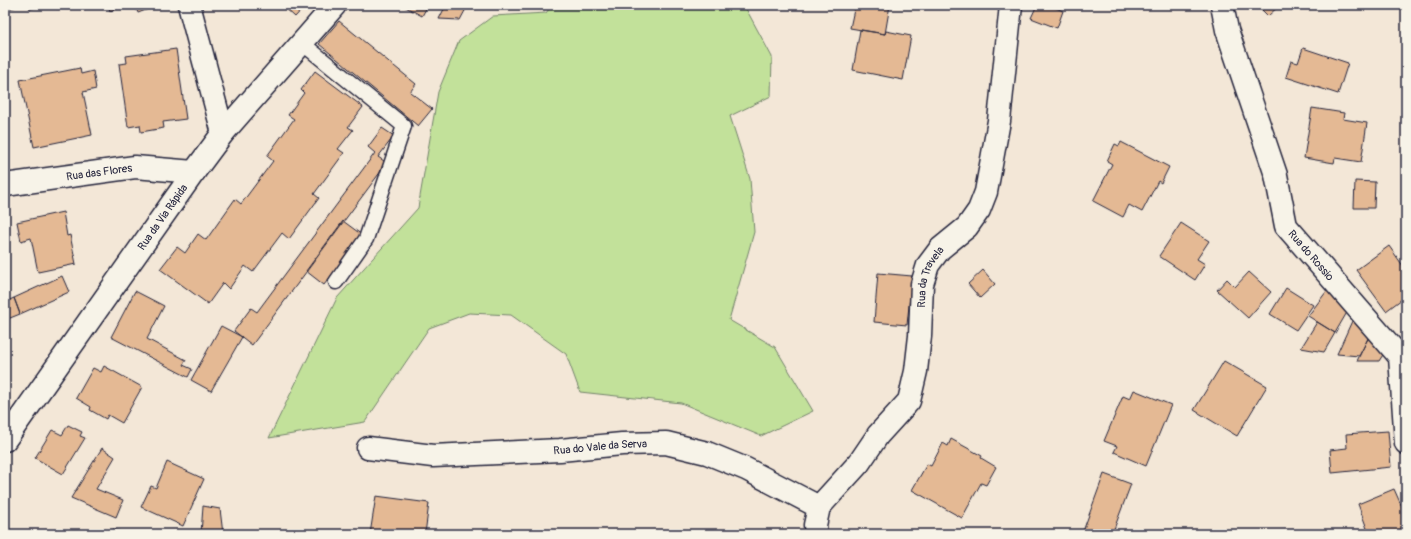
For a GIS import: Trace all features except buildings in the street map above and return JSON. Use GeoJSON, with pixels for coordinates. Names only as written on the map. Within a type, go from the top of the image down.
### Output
{"type":"FeatureCollection","features":[{"type":"Feature","properties":{"kind":"street"},"geometry":{"type":"LineString","coordinates":[[189,5],[223,133]]}},
{"type":"Feature","properties":{"kind":"street","name":"Rua da Via Rápida"},"geometry":{"type":"LineString","coordinates":[[5,440],[223,133],[334,5]]}},
{"type":"Feature","properties":{"kind":"street","name":"Rua da Travela"},"geometry":{"type":"LineString","coordinates":[[818,506],[859,463],[878,435],[908,401],[916,371],[920,336],[922,284],[928,265],[940,249],[966,227],[979,210],[986,192],[999,122],[1011,5]]}},
{"type":"Feature","properties":{"kind":"street","name":"Rua do Rossio"},"geometry":{"type":"LineString","coordinates":[[1222,5],[1227,30],[1276,175],[1286,226],[1403,352],[1406,443]]}},
{"type":"Feature","properties":{"kind":"street","name":"Rua das Flores"},"geometry":{"type":"LineString","coordinates":[[5,185],[135,167],[194,172]]}},
{"type":"Feature","properties":{"kind":"street","name":"Rua do Vale da Serva"},"geometry":{"type":"LineString","coordinates":[[368,448],[433,456],[560,450],[622,444],[666,443],[707,453],[740,466],[818,506]]}},
{"type":"Feature","properties":{"kind":"street"},"geometry":{"type":"LineString","coordinates":[[816,534],[815,526],[818,506]]}},
{"type":"Feature","properties":{"kind":"lane"},"geometry":{"type":"LineString","coordinates":[[302,43],[404,126],[366,239],[336,282]]}},
{"type":"Feature","properties":{"kind":"green space"},"geometry":{"type":"Polygon","coordinates":[[[552,5],[744,5],[772,57],[771,96],[730,116],[750,179],[754,232],[729,320],[775,347],[813,411],[761,436],[681,403],[580,392],[566,354],[511,315],[469,313],[429,328],[365,422],[269,438],[337,298],[418,208],[438,92],[459,41],[493,16],[546,13],[552,5]]]}}]}
